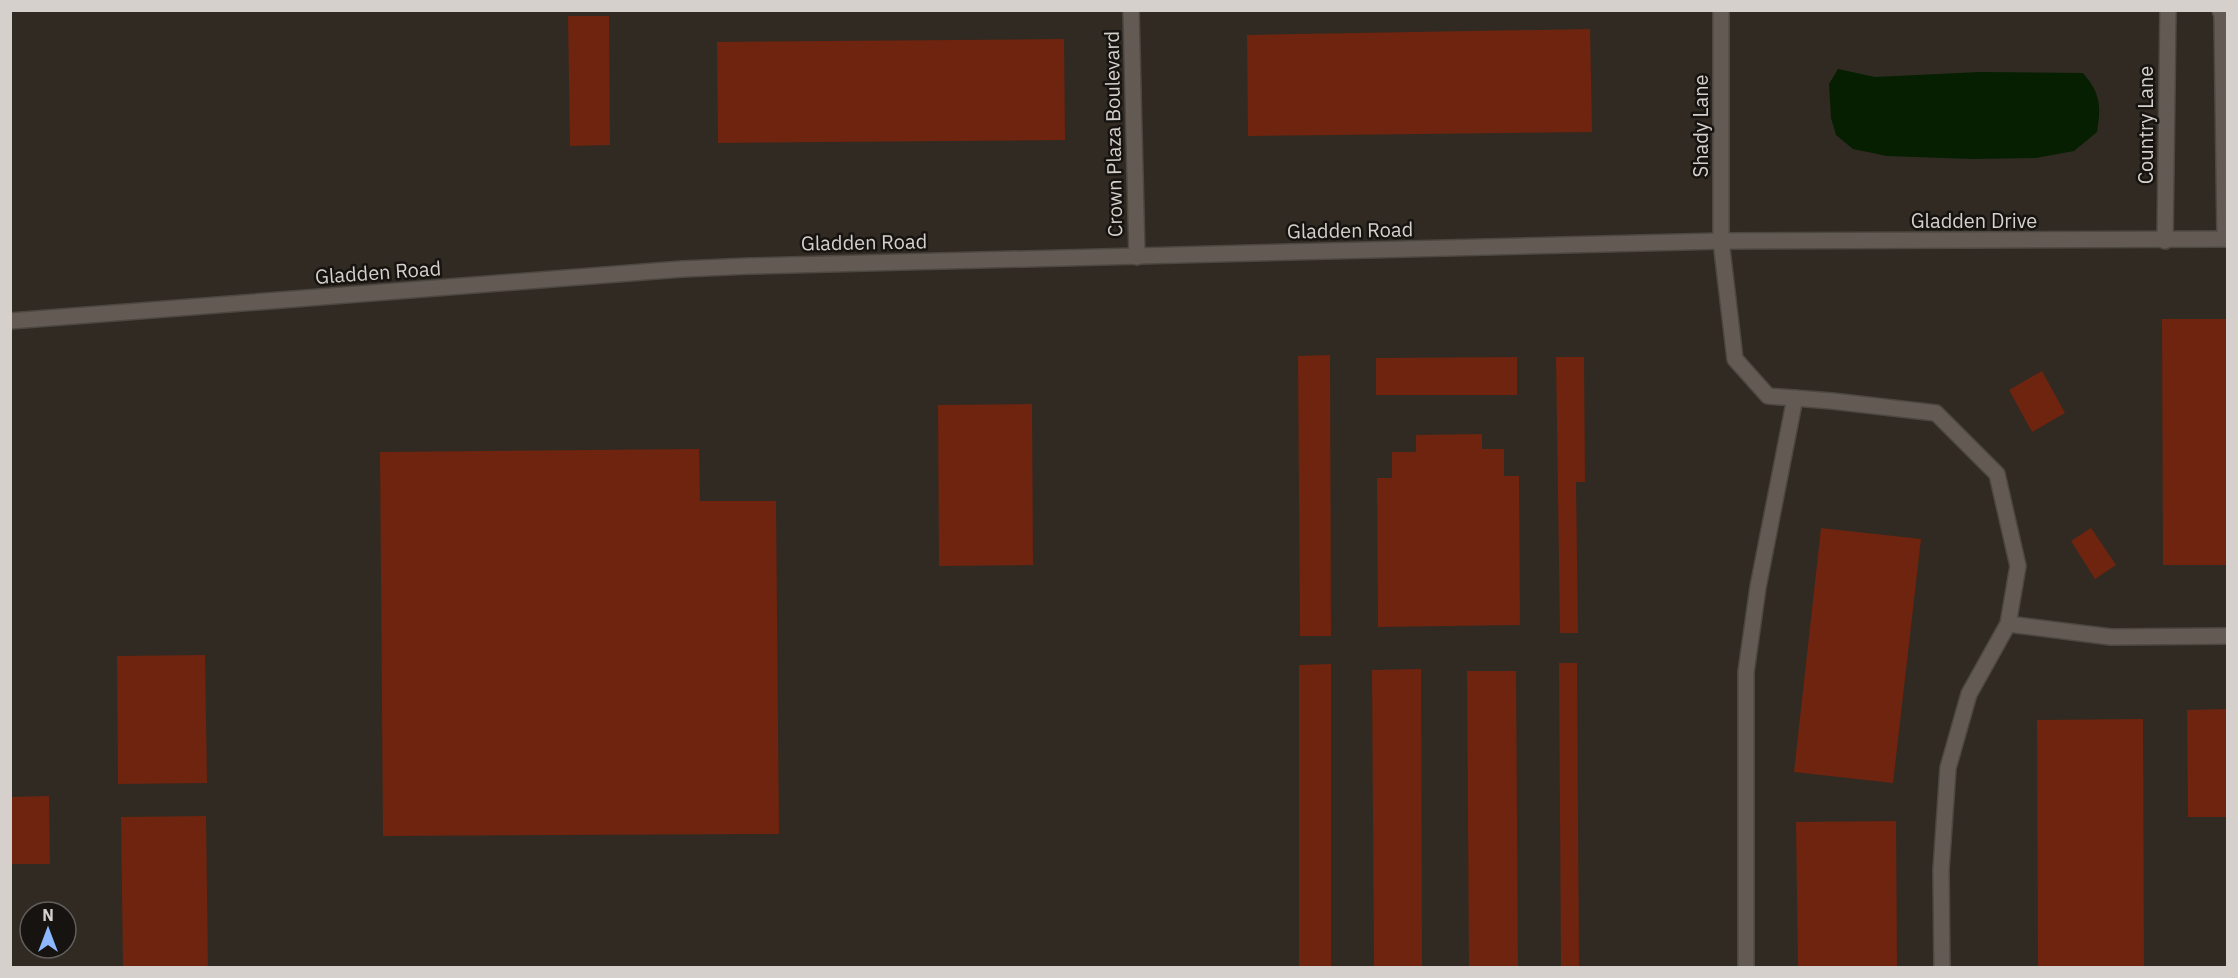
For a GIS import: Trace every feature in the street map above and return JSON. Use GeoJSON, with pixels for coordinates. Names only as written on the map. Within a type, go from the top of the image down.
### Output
{"type":"FeatureCollection","features":[{"type":"Feature","properties":{"kind":"street","name":"Crown Plaza Boulevard"},"geometry":{"type":"LineString","coordinates":[[1131,10],[1137,256]]}},
{"type":"Feature","properties":{"kind":"street","name":"Shady Lane"},"geometry":{"type":"LineString","coordinates":[[1721,10],[1721,241],[1735,359],[1768,396],[1936,413],[1997,474],[2018,566],[2008,624],[1969,694],[1948,768],[1941,870],[1942,968]]}},
{"type":"Feature","properties":{"kind":"street","name":"Country Lane"},"geometry":{"type":"LineString","coordinates":[[2165,241],[2168,10]]}},
{"type":"Feature","properties":{"kind":"street"},"geometry":{"type":"LineString","coordinates":[[2220,10],[2223,16],[2226,239]]}},
{"type":"Feature","properties":{"kind":"street","name":"Gladden Drive"},"geometry":{"type":"LineString","coordinates":[[1721,241],[2226,239]]}},
{"type":"Feature","properties":{"kind":"street","name":"Gladden Road"},"geometry":{"type":"LineString","coordinates":[[10,321],[682,269],[1721,241]]}},
{"type":"Feature","properties":{"kind":"street"},"geometry":{"type":"LineString","coordinates":[[1746,968],[1746,672],[1758,586],[1795,398]]}},
{"type":"Feature","properties":{"kind":"street"},"geometry":{"type":"LineString","coordinates":[[2008,624],[2111,638],[2228,636]]}},
{"type":"Feature","properties":{"kind":"shaded area"},"geometry":{"type":"Polygon","coordinates":[[[1838,69],[1875,77],[1980,72],[2083,73],[2093,87],[2098,101],[2097,132],[2074,151],[2036,158],[1972,159],[1887,156],[1853,149],[1836,135],[1831,118],[1829,84],[1838,69]]]}},
{"type":"Feature","properties":{"kind":"building"},"geometry":{"type":"Polygon","coordinates":[[[568,16],[609,16],[610,145],[570,146],[568,16]]]}},
{"type":"Feature","properties":{"kind":"building"},"geometry":{"type":"Polygon","coordinates":[[[1590,29],[1592,132],[1248,136],[1247,35],[1590,29]]]}},
{"type":"Feature","properties":{"kind":"building"},"geometry":{"type":"Polygon","coordinates":[[[1064,39],[1065,140],[718,143],[717,42],[1064,39]]]}},
{"type":"Feature","properties":{"kind":"building"},"geometry":{"type":"Polygon","coordinates":[[[2162,319],[2228,319],[2228,565],[2163,565],[2162,319]]]}},
{"type":"Feature","properties":{"kind":"building"},"geometry":{"type":"Polygon","coordinates":[[[1330,355],[1331,636],[1300,636],[1298,356],[1330,355]]]}},
{"type":"Feature","properties":{"kind":"building"},"geometry":{"type":"Polygon","coordinates":[[[1517,357],[1517,395],[1376,395],[1376,358],[1517,357]]]}},
{"type":"Feature","properties":{"kind":"building"},"geometry":{"type":"Polygon","coordinates":[[[1556,357],[1584,357],[1585,482],[1576,482],[1578,633],[1560,633],[1556,357]]]}},
{"type":"Feature","properties":{"kind":"building"},"geometry":{"type":"Polygon","coordinates":[[[2042,371],[2065,413],[2032,432],[2009,390],[2042,371]]]}},
{"type":"Feature","properties":{"kind":"building"},"geometry":{"type":"Polygon","coordinates":[[[1032,404],[1033,565],[939,566],[938,405],[1032,404]]]}},
{"type":"Feature","properties":{"kind":"building"},"geometry":{"type":"Polygon","coordinates":[[[1482,434],[1482,449],[1504,449],[1504,476],[1519,476],[1520,625],[1378,627],[1377,478],[1392,478],[1392,452],[1416,452],[1416,435],[1482,434]]]}},
{"type":"Feature","properties":{"kind":"building"},"geometry":{"type":"Polygon","coordinates":[[[699,449],[700,501],[776,501],[779,834],[383,836],[380,452],[699,449]]]}},
{"type":"Feature","properties":{"kind":"building"},"geometry":{"type":"Polygon","coordinates":[[[1821,528],[1921,539],[1893,783],[1794,772],[1821,528]]]}},
{"type":"Feature","properties":{"kind":"building"},"geometry":{"type":"Polygon","coordinates":[[[2091,528],[2116,565],[2095,579],[2071,541],[2091,528]]]}},
{"type":"Feature","properties":{"kind":"building"},"geometry":{"type":"Polygon","coordinates":[[[205,655],[207,783],[118,784],[117,656],[205,655]]]}},
{"type":"Feature","properties":{"kind":"building"},"geometry":{"type":"Polygon","coordinates":[[[1559,663],[1577,663],[1579,968],[1561,968],[1559,663]]]}},
{"type":"Feature","properties":{"kind":"building"},"geometry":{"type":"Polygon","coordinates":[[[1331,664],[1331,968],[1299,968],[1299,665],[1331,664]]]}},
{"type":"Feature","properties":{"kind":"building"},"geometry":{"type":"Polygon","coordinates":[[[1421,669],[1422,968],[1374,968],[1372,670],[1421,669]]]}},
{"type":"Feature","properties":{"kind":"building"},"geometry":{"type":"Polygon","coordinates":[[[1467,671],[1516,671],[1518,968],[1469,968],[1467,671]]]}},
{"type":"Feature","properties":{"kind":"building"},"geometry":{"type":"Polygon","coordinates":[[[2228,709],[2228,817],[2188,817],[2187,710],[2228,709]]]}},
{"type":"Feature","properties":{"kind":"building"},"geometry":{"type":"Polygon","coordinates":[[[2143,719],[2144,968],[2038,968],[2037,720],[2143,719]]]}},
{"type":"Feature","properties":{"kind":"building"},"geometry":{"type":"Polygon","coordinates":[[[49,796],[50,864],[10,864],[10,797],[49,796]]]}},
{"type":"Feature","properties":{"kind":"building"},"geometry":{"type":"Polygon","coordinates":[[[206,816],[208,968],[123,968],[121,817],[206,816]]]}},
{"type":"Feature","properties":{"kind":"building"},"geometry":{"type":"Polygon","coordinates":[[[1896,821],[1897,968],[1798,968],[1796,822],[1896,821]]]}}]}
